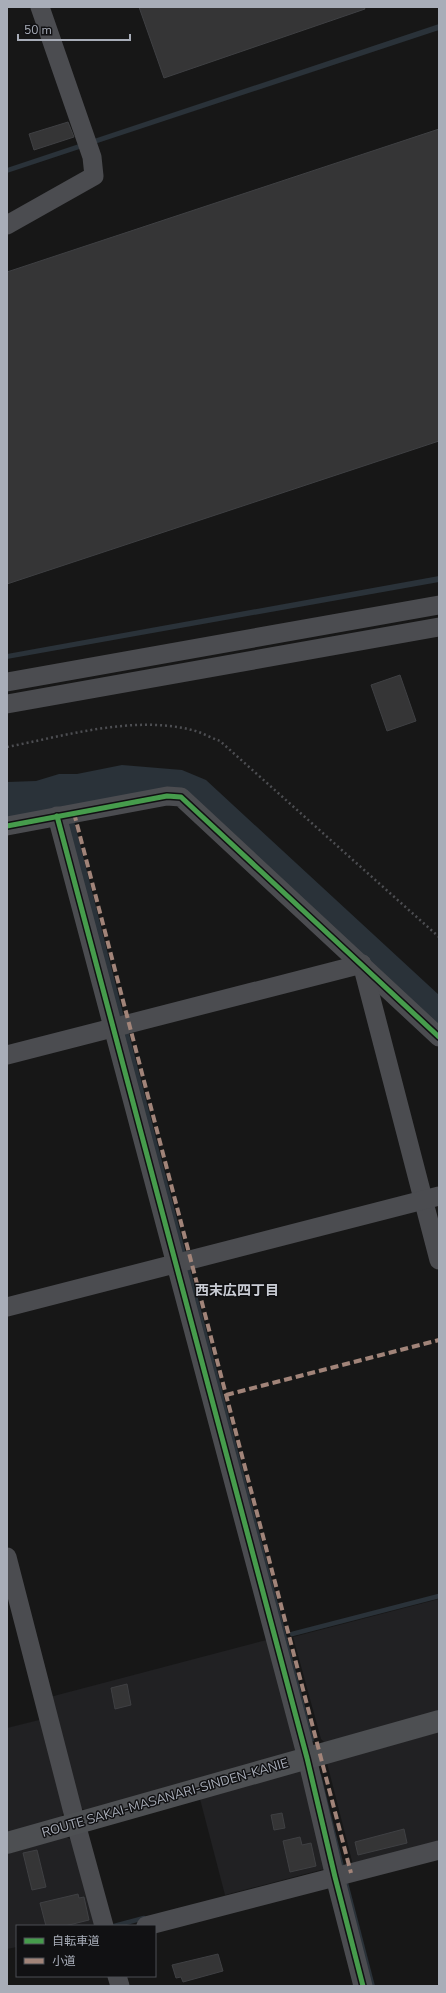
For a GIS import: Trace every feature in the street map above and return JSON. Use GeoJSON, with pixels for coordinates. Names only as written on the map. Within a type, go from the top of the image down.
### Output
{"type":"FeatureCollection","features":[{"type":"Feature","properties":{"kind":"main road","name":"ROUTE SAKAI-MASANARI-SINDEN-KANIE"},"geometry":{"type":"LineString","coordinates":[[7,1843],[439,1721]]}},
{"type":"Feature","properties":{"kind":"street"},"geometry":{"type":"LineString","coordinates":[[7,225],[94,176],[88,144],[40,7]]}},
{"type":"Feature","properties":{"kind":"street"},"geometry":{"type":"LineString","coordinates":[[7,682],[439,605]]}},
{"type":"Feature","properties":{"kind":"street"},"geometry":{"type":"LineString","coordinates":[[7,704],[439,627]]}},
{"type":"Feature","properties":{"kind":"street"},"geometry":{"type":"LineString","coordinates":[[7,826],[167,796],[181,797],[439,1037]]}},
{"type":"Feature","properties":{"kind":"street"},"geometry":{"type":"LineString","coordinates":[[63,815],[113,1028],[307,1758],[363,1986]]}},
{"type":"Feature","properties":{"kind":"street"},"geometry":{"type":"LineString","coordinates":[[7,1055],[362,964]]}},
{"type":"Feature","properties":{"kind":"street"},"geometry":{"type":"LineString","coordinates":[[362,964],[431,1198],[439,1260]]}},
{"type":"Feature","properties":{"kind":"street"},"geometry":{"type":"LineString","coordinates":[[7,1307],[431,1198]]}},
{"type":"Feature","properties":{"kind":"street"},"geometry":{"type":"LineString","coordinates":[[7,1557],[104,1925]]}},
{"type":"Feature","properties":{"kind":"street"},"geometry":{"type":"LineString","coordinates":[[150,1925],[439,1850]]}},
{"type":"Feature","properties":{"kind":"path"},"geometry":{"type":"LineString","coordinates":[[7,747],[115,726],[129,725],[150,725],[192,730],[220,741],[439,937]]}},
{"type":"Feature","properties":{"kind":"shaded area"},"geometry":{"type":"Polygon","coordinates":[[[439,24],[439,30],[7,173],[7,168],[439,24]]]}},
{"type":"Feature","properties":{"kind":"shaded area"},"geometry":{"type":"Polygon","coordinates":[[[439,576],[439,582],[7,659],[7,654],[439,576]]]}},
{"type":"Feature","properties":{"kind":"shaded area"},"geometry":{"type":"Polygon","coordinates":[[[122,765],[182,770],[206,780],[439,995],[439,1029],[196,802],[71,809],[125,1021],[119,1022],[61,811],[7,821],[7,782],[36,781],[59,774],[77,774],[122,765]]]}},
{"type":"Feature","properties":{"kind":"shaded area"},"geometry":{"type":"Polygon","coordinates":[[[128,1030],[186,1254],[180,1255],[122,1031],[128,1030]]]}},
{"type":"Feature","properties":{"kind":"shaded area"},"geometry":{"type":"Polygon","coordinates":[[[190,1268],[314,1741],[307,1743],[183,1270],[190,1268]]]}},
{"type":"Feature","properties":{"kind":"shaded area"},"geometry":{"type":"Polygon","coordinates":[[[439,1599],[439,1712],[325,1743],[321,1739],[293,1637],[439,1599]]]}},
{"type":"Feature","properties":{"kind":"shaded area"},"geometry":{"type":"Polygon","coordinates":[[[270,1639],[299,1747],[295,1753],[87,1812],[80,1807],[50,1697],[270,1639]]]}},
{"type":"Feature","properties":{"kind":"shaded area"},"geometry":{"type":"Polygon","coordinates":[[[43,1719],[65,1809],[61,1818],[7,1834],[7,1728],[43,1719]]]}},
{"type":"Feature","properties":{"kind":"shaded area"},"geometry":{"type":"Polygon","coordinates":[[[439,1732],[439,1843],[353,1865],[327,1763],[439,1732]]]}},
{"type":"Feature","properties":{"kind":"shaded area"},"geometry":{"type":"Polygon","coordinates":[[[303,1770],[328,1868],[225,1895],[200,1799],[303,1770]]]}},
{"type":"Feature","properties":{"kind":"shaded area"},"geometry":{"type":"Polygon","coordinates":[[[321,1774],[344,1866],[338,1867],[314,1775],[321,1774]]]}},
{"type":"Feature","properties":{"kind":"shaded area"},"geometry":{"type":"Polygon","coordinates":[[[66,1837],[74,1841],[96,1925],[16,1925],[16,1947],[7,1949],[7,1854],[66,1837]]]}},
{"type":"Feature","properties":{"kind":"shaded area"},"geometry":{"type":"Polygon","coordinates":[[[348,1882],[375,1986],[369,1986],[341,1883],[348,1882]]]}},
{"type":"Feature","properties":{"kind":"building"},"geometry":{"type":"Polygon","coordinates":[[[139,7],[364,7],[365,9],[164,78],[139,7]]]}},
{"type":"Feature","properties":{"kind":"building"},"geometry":{"type":"Polygon","coordinates":[[[68,122],[74,137],[34,150],[29,134],[68,122]]]}},
{"type":"Feature","properties":{"kind":"building"},"geometry":{"type":"Polygon","coordinates":[[[439,129],[439,441],[7,584],[7,272],[439,129]]]}},
{"type":"Feature","properties":{"kind":"building"},"geometry":{"type":"Polygon","coordinates":[[[400,675],[416,721],[387,731],[371,685],[400,675]]]}},
{"type":"Feature","properties":{"kind":"building"},"geometry":{"type":"Polygon","coordinates":[[[127,1684],[131,1705],[115,1709],[111,1688],[127,1684]]]}},
{"type":"Feature","properties":{"kind":"building"},"geometry":{"type":"Polygon","coordinates":[[[282,1813],[285,1828],[274,1830],[271,1815],[282,1813]]]}},
{"type":"Feature","properties":{"kind":"building"},"geometry":{"type":"Polygon","coordinates":[[[404,1829],[407,1843],[358,1855],[355,1842],[404,1829]]]}},
{"type":"Feature","properties":{"kind":"building"},"geometry":{"type":"Polygon","coordinates":[[[300,1837],[302,1845],[311,1843],[316,1866],[290,1872],[283,1841],[300,1837]]]}},
{"type":"Feature","properties":{"kind":"building"},"geometry":{"type":"Polygon","coordinates":[[[37,1850],[46,1887],[32,1890],[23,1853],[37,1850]]]}},
{"type":"Feature","properties":{"kind":"building"},"geometry":{"type":"Polygon","coordinates":[[[78,1894],[79,1898],[84,1897],[89,1920],[69,1925],[46,1925],[40,1903],[78,1894]]]}},
{"type":"Feature","properties":{"kind":"building"},"geometry":{"type":"Polygon","coordinates":[[[218,1954],[223,1971],[183,1982],[181,1977],[176,1978],[172,1965],[218,1954]]]}},
{"type":"Feature","properties":{"kind":"waterway"},"geometry":{"type":"LineString","coordinates":[[292,1634],[439,1596]]}},
{"type":"Feature","properties":{"kind":"waterway"},"geometry":{"type":"LineString","coordinates":[[118,1925],[144,1918]]}},
{"type":"Feature","properties":{"kind":"marked path"},"geometry":{"type":"LineString","coordinates":[[74,813],[351,1873]]}},
{"type":"Feature","properties":{"kind":"marked path"},"geometry":{"type":"LineString","coordinates":[[226,1395],[439,1340]]}},
{"type":"Feature","properties":{"kind":"cycle path"},"geometry":{"type":"LineString","coordinates":[[7,826],[167,796],[181,797],[439,1037]]}},
{"type":"Feature","properties":{"kind":"cycle path"},"geometry":{"type":"LineString","coordinates":[[57,816],[307,1758],[363,1986]]}},
{"type":"Feature","properties":{"kind":"district","name":"西末広四丁目"},"geometry":{"type":"Point","coordinates":[237,1290]}}]}
